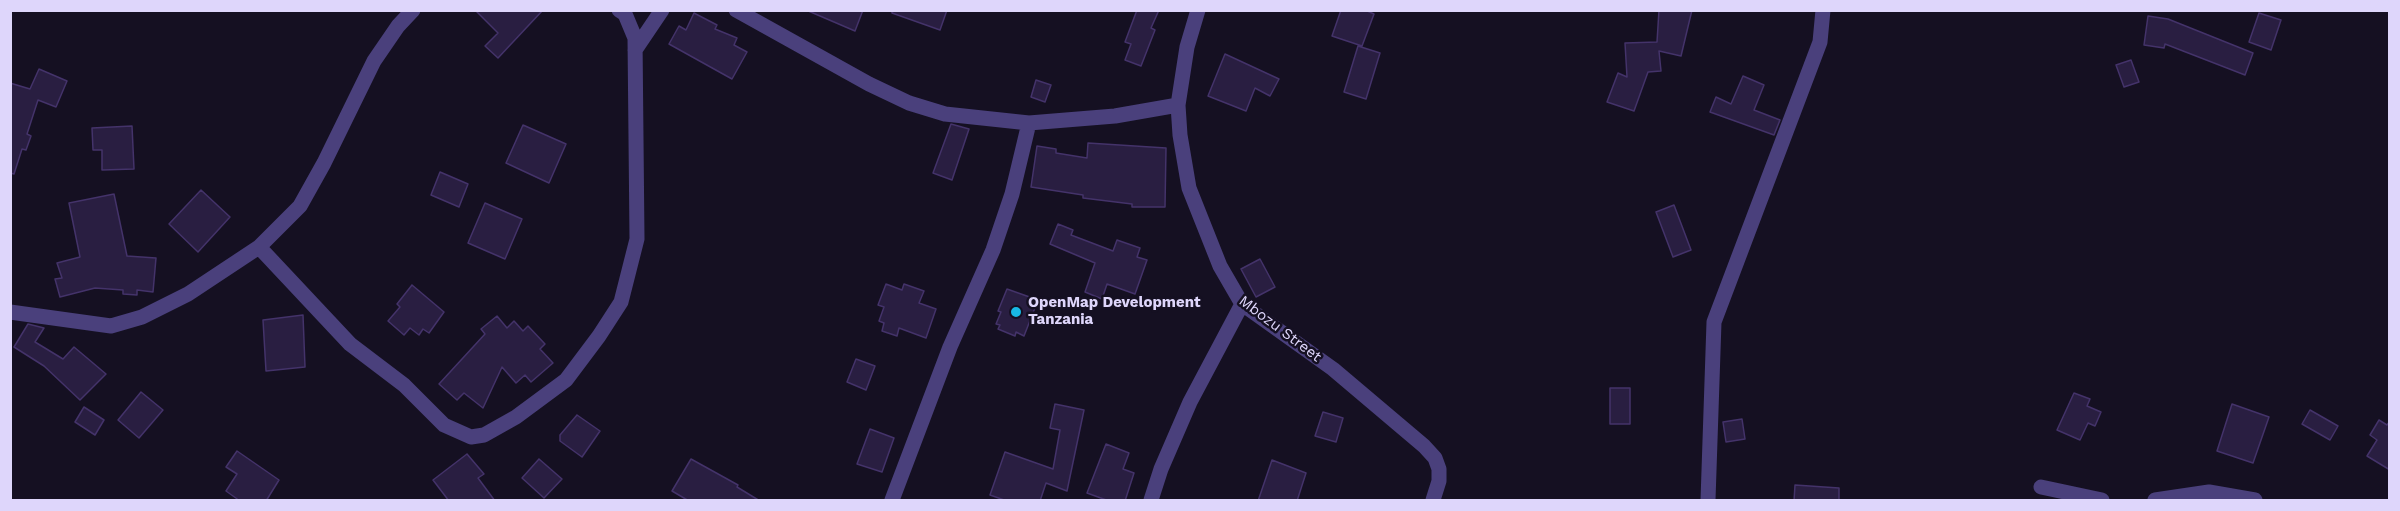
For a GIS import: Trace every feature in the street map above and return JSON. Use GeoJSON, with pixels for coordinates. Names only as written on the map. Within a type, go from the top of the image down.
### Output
{"type":"FeatureCollection","features":[{"type":"Feature","properties":{"kind":"street"},"geometry":{"type":"LineString","coordinates":[[10,312],[111,326],[142,317],[188,294],[259,247],[300,206],[324,163],[374,61],[398,26],[413,10]]}},
{"type":"Feature","properties":{"kind":"street"},"geometry":{"type":"LineString","coordinates":[[259,247],[350,344],[404,385],[444,425],[471,437],[484,435],[516,417],[566,380],[621,302],[637,238],[634,50],[631,25],[625,14],[619,10]]}},
{"type":"Feature","properties":{"kind":"street"},"geometry":{"type":"LineString","coordinates":[[634,50],[662,10]]}},
{"type":"Feature","properties":{"kind":"street"},"geometry":{"type":"LineString","coordinates":[[736,10],[909,103],[945,114],[1029,123],[1115,116],[1178,105]]}},
{"type":"Feature","properties":{"kind":"street","name":"Mbozu Street"},"geometry":{"type":"LineString","coordinates":[[1198,10],[1187,47],[1178,105],[1180,135],[1189,188],[1220,266],[1242,304],[1333,369],[1424,446],[1435,458],[1439,469],[1439,481],[1433,501]]}},
{"type":"Feature","properties":{"kind":"street"},"geometry":{"type":"LineString","coordinates":[[1708,501],[1714,322],[1820,42],[1823,10]]}},
{"type":"Feature","properties":{"kind":"street"},"geometry":{"type":"LineString","coordinates":[[896,499],[950,347],[993,250],[1012,194],[1029,123]]}},
{"type":"Feature","properties":{"kind":"street"},"geometry":{"type":"LineString","coordinates":[[1151,501],[1161,469],[1190,402],[1242,304]]}},
{"type":"Feature","properties":{"kind":"street"},"geometry":{"type":"LineString","coordinates":[[2041,487],[2102,501]]}},
{"type":"Feature","properties":{"kind":"street"},"geometry":{"type":"LineString","coordinates":[[2156,501],[2209,492],[2255,501]]}},
{"type":"Feature","properties":{"kind":"building"},"geometry":{"type":"Polygon","coordinates":[[[475,10],[543,10],[498,58],[485,46],[498,33],[475,10]]]}},
{"type":"Feature","properties":{"kind":"building"},"geometry":{"type":"Polygon","coordinates":[[[806,10],[863,10],[855,31],[806,10]]]}},
{"type":"Feature","properties":{"kind":"building"},"geometry":{"type":"Polygon","coordinates":[[[892,10],[947,10],[940,30],[892,13],[892,10]]]}},
{"type":"Feature","properties":{"kind":"building"},"geometry":{"type":"Polygon","coordinates":[[[1137,10],[1159,10],[1151,28],[1155,30],[1141,66],[1125,60],[1131,44],[1125,42],[1137,10]]]}},
{"type":"Feature","properties":{"kind":"building"},"geometry":{"type":"Polygon","coordinates":[[[1341,10],[1365,10],[1374,14],[1362,46],[1332,36],[1341,10]]]}},
{"type":"Feature","properties":{"kind":"building"},"geometry":{"type":"Polygon","coordinates":[[[1659,10],[1692,10],[1681,56],[1659,51],[1661,71],[1648,72],[1634,111],[1607,102],[1618,73],[1627,77],[1625,43],[1657,42],[1659,10]]]}},
{"type":"Feature","properties":{"kind":"building"},"geometry":{"type":"Polygon","coordinates":[[[694,13],[717,25],[715,29],[737,38],[734,45],[747,52],[732,79],[669,44],[679,26],[686,30],[694,13]]]}},
{"type":"Feature","properties":{"kind":"building"},"geometry":{"type":"Polygon","coordinates":[[[2259,13],[2281,20],[2271,50],[2249,42],[2259,13]]]}},
{"type":"Feature","properties":{"kind":"building"},"geometry":{"type":"Polygon","coordinates":[[[2148,16],[2168,19],[2253,53],[2245,75],[2165,44],[2164,48],[2144,45],[2148,16]]]}},
{"type":"Feature","properties":{"kind":"building"},"geometry":{"type":"Polygon","coordinates":[[[1358,46],[1380,53],[1366,99],[1344,92],[1358,46]]]}},
{"type":"Feature","properties":{"kind":"building"},"geometry":{"type":"Polygon","coordinates":[[[1225,54],[1279,79],[1270,96],[1255,88],[1246,111],[1208,96],[1225,54]]]}},
{"type":"Feature","properties":{"kind":"building"},"geometry":{"type":"Polygon","coordinates":[[[2131,60],[2139,82],[2124,87],[2116,65],[2131,60]]]}},
{"type":"Feature","properties":{"kind":"building"},"geometry":{"type":"Polygon","coordinates":[[[39,69],[67,81],[56,107],[38,100],[27,134],[31,136],[26,150],[22,149],[14,174],[10,173],[10,83],[30,89],[39,69]]]}},
{"type":"Feature","properties":{"kind":"building"},"geometry":{"type":"Polygon","coordinates":[[[1743,76],[1764,85],[1754,110],[1780,120],[1774,135],[1710,112],[1716,97],[1731,104],[1743,76]]]}},
{"type":"Feature","properties":{"kind":"building"},"geometry":{"type":"Polygon","coordinates":[[[1036,80],[1051,85],[1045,102],[1031,97],[1036,80]]]}},
{"type":"Feature","properties":{"kind":"building"},"geometry":{"type":"Polygon","coordinates":[[[951,124],[969,129],[952,180],[933,173],[951,124]]]}},
{"type":"Feature","properties":{"kind":"building"},"geometry":{"type":"Polygon","coordinates":[[[523,125],[566,144],[549,183],[506,163],[523,125]]]}},
{"type":"Feature","properties":{"kind":"building"},"geometry":{"type":"Polygon","coordinates":[[[132,126],[134,169],[102,170],[102,150],[93,150],[92,128],[132,126]]]}},
{"type":"Feature","properties":{"kind":"building"},"geometry":{"type":"Polygon","coordinates":[[[1088,143],[1166,148],[1165,207],[1132,207],[1132,204],[1083,198],[1083,195],[1031,187],[1037,146],[1056,149],[1056,153],[1087,158],[1088,143]]]}},
{"type":"Feature","properties":{"kind":"building"},"geometry":{"type":"Polygon","coordinates":[[[440,172],[468,184],[459,207],[431,195],[440,172]]]}},
{"type":"Feature","properties":{"kind":"building"},"geometry":{"type":"Polygon","coordinates":[[[201,190],[230,217],[198,252],[169,224],[201,190]]]}},
{"type":"Feature","properties":{"kind":"building"},"geometry":{"type":"Polygon","coordinates":[[[114,194],[127,256],[156,258],[153,292],[137,290],[137,295],[123,294],[123,290],[95,288],[60,297],[55,279],[62,278],[57,263],[80,257],[69,203],[114,194]]]}},
{"type":"Feature","properties":{"kind":"building"},"geometry":{"type":"Polygon","coordinates":[[[485,203],[522,219],[505,259],[468,243],[485,203]]]}},
{"type":"Feature","properties":{"kind":"building"},"geometry":{"type":"Polygon","coordinates":[[[1674,205],[1691,250],[1673,257],[1656,212],[1674,205]]]}},
{"type":"Feature","properties":{"kind":"building"},"geometry":{"type":"Polygon","coordinates":[[[1058,224],[1073,230],[1071,235],[1113,251],[1117,240],[1140,248],[1137,257],[1147,260],[1135,294],[1107,284],[1102,299],[1085,292],[1095,263],[1050,244],[1058,224]]]}},
{"type":"Feature","properties":{"kind":"building"},"geometry":{"type":"Polygon","coordinates":[[[1260,259],[1275,287],[1256,297],[1241,269],[1260,259]]]}},
{"type":"Feature","properties":{"kind":"building"},"geometry":{"type":"Polygon","coordinates":[[[886,284],[902,290],[904,284],[924,291],[919,303],[936,309],[926,338],[899,328],[897,336],[882,331],[884,323],[879,321],[884,307],[878,305],[886,284]]]}},
{"type":"Feature","properties":{"kind":"building"},"geometry":{"type":"Polygon","coordinates":[[[412,285],[444,312],[429,333],[423,329],[419,335],[410,328],[404,335],[388,321],[400,307],[397,304],[412,285]]]}},
{"type":"Feature","properties":{"kind":"building","name":"OpenMap Development Tanzania"},"geometry":{"type":"Polygon","coordinates":[[[1007,289],[1038,300],[1024,336],[1016,332],[1015,336],[998,329],[1000,325],[996,324],[1001,312],[998,311],[1007,289]]]}},
{"type":"Feature","properties":{"kind":"building"},"geometry":{"type":"Polygon","coordinates":[[[303,315],[305,367],[266,371],[263,320],[303,315]]]}},
{"type":"Feature","properties":{"kind":"building"},"geometry":{"type":"Polygon","coordinates":[[[497,316],[507,328],[514,321],[523,331],[528,326],[545,344],[540,349],[553,363],[531,382],[525,375],[516,383],[502,367],[483,408],[464,393],[457,400],[439,384],[485,334],[481,329],[497,316]]]}},
{"type":"Feature","properties":{"kind":"building"},"geometry":{"type":"Polygon","coordinates":[[[28,324],[44,328],[35,342],[63,359],[74,347],[106,374],[80,400],[44,366],[14,347],[28,324]]]}},
{"type":"Feature","properties":{"kind":"building"},"geometry":{"type":"Polygon","coordinates":[[[856,359],[875,366],[866,390],[847,382],[856,359]]]}},
{"type":"Feature","properties":{"kind":"building"},"geometry":{"type":"Polygon","coordinates":[[[1610,388],[1630,388],[1630,424],[1610,424],[1610,388]]]}},
{"type":"Feature","properties":{"kind":"building"},"geometry":{"type":"Polygon","coordinates":[[[141,392],[163,410],[139,438],[118,420],[141,392]]]}},
{"type":"Feature","properties":{"kind":"building"},"geometry":{"type":"Polygon","coordinates":[[[2074,393],[2090,399],[2087,406],[2101,412],[2095,426],[2088,423],[2080,440],[2057,430],[2074,393]]]}},
{"type":"Feature","properties":{"kind":"building"},"geometry":{"type":"Polygon","coordinates":[[[1055,404],[1084,410],[1067,491],[1046,483],[1040,501],[1007,501],[990,495],[1005,452],[1053,469],[1060,430],[1050,428],[1055,404]]]}},
{"type":"Feature","properties":{"kind":"building"},"geometry":{"type":"Polygon","coordinates":[[[2232,404],[2269,417],[2253,463],[2217,451],[2232,404]]]}},
{"type":"Feature","properties":{"kind":"building"},"geometry":{"type":"Polygon","coordinates":[[[84,407],[104,420],[95,435],[75,422],[84,407]]]}},
{"type":"Feature","properties":{"kind":"building"},"geometry":{"type":"Polygon","coordinates":[[[2310,410],[2338,426],[2330,440],[2302,424],[2310,410]]]}},
{"type":"Feature","properties":{"kind":"building"},"geometry":{"type":"Polygon","coordinates":[[[1323,412],[1343,418],[1336,442],[1315,436],[1323,412]]]}},
{"type":"Feature","properties":{"kind":"building"},"geometry":{"type":"Polygon","coordinates":[[[577,415],[600,431],[582,457],[560,441],[560,435],[577,415]]]}},
{"type":"Feature","properties":{"kind":"building"},"geometry":{"type":"Polygon","coordinates":[[[1742,419],[1745,439],[1726,442],[1723,422],[1742,419]]]}},
{"type":"Feature","properties":{"kind":"building"},"geometry":{"type":"Polygon","coordinates":[[[2379,420],[2387,425],[2390,421],[2390,470],[2367,456],[2377,440],[2370,435],[2379,420]]]}},
{"type":"Feature","properties":{"kind":"building"},"geometry":{"type":"Polygon","coordinates":[[[870,429],[894,438],[882,472],[857,464],[870,429]]]}},
{"type":"Feature","properties":{"kind":"building"},"geometry":{"type":"Polygon","coordinates":[[[1106,444],[1129,453],[1123,469],[1134,473],[1125,501],[1109,501],[1087,493],[1106,444]]]}},
{"type":"Feature","properties":{"kind":"building"},"geometry":{"type":"Polygon","coordinates":[[[237,451],[279,480],[266,501],[240,501],[226,491],[237,474],[226,467],[237,451]]]}},
{"type":"Feature","properties":{"kind":"building"},"geometry":{"type":"Polygon","coordinates":[[[467,454],[484,474],[478,478],[495,501],[449,501],[433,480],[467,454]]]}},
{"type":"Feature","properties":{"kind":"building"},"geometry":{"type":"Polygon","coordinates":[[[539,459],[562,479],[544,498],[522,478],[539,459]]]}},
{"type":"Feature","properties":{"kind":"building"},"geometry":{"type":"Polygon","coordinates":[[[691,459],[738,485],[737,487],[760,501],[689,501],[672,491],[691,459]]]}},
{"type":"Feature","properties":{"kind":"building"},"geometry":{"type":"Polygon","coordinates":[[[1272,460],[1306,473],[1297,501],[1258,501],[1272,460]]]}},
{"type":"Feature","properties":{"kind":"building"},"geometry":{"type":"Polygon","coordinates":[[[1795,485],[1839,488],[1839,501],[1794,501],[1795,485]]]}},
{"type":"Feature","properties":{"kind":"place","name":"OpenMap Development Tanzania"},"geometry":{"type":"Point","coordinates":[1016,312]}}]}
